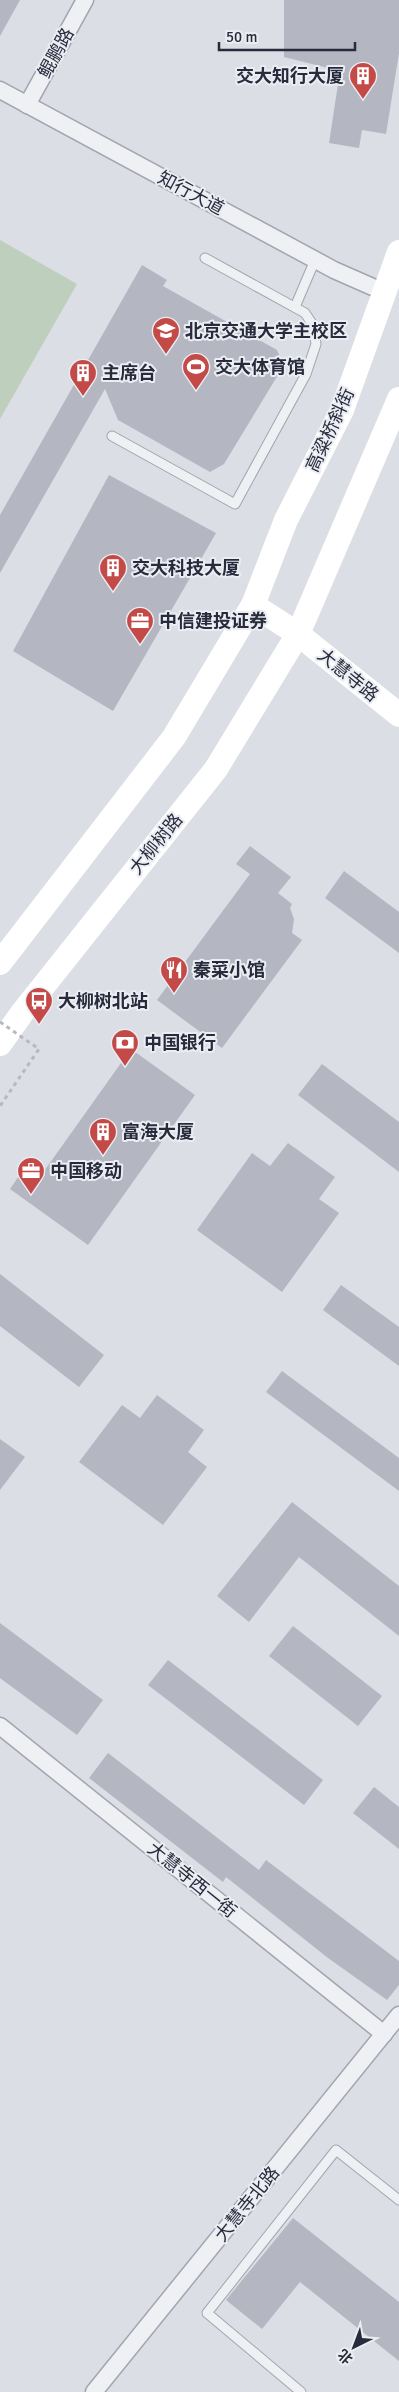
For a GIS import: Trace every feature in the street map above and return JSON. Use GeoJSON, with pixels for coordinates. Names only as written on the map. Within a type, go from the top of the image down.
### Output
{"type":"FeatureCollection","features":[{"type":"Feature","properties":{"kind":"main road","name":"高粱桥斜街"},"geometry":{"type":"LineString","coordinates":[[253,605],[286,520],[342,410],[399,252]]}},
{"type":"Feature","properties":{"kind":"main road"},"geometry":{"type":"LineString","coordinates":[[298,634],[399,399]]}},
{"type":"Feature","properties":{"kind":"main road","name":"大慧寺路"},"geometry":{"type":"LineString","coordinates":[[253,605],[298,634],[399,715]]}},
{"type":"Feature","properties":{"kind":"main road"},"geometry":{"type":"LineString","coordinates":[[0,963],[174,737],[253,605]]}},
{"type":"Feature","properties":{"kind":"main road","name":"大柳树路"},"geometry":{"type":"LineString","coordinates":[[0,1044],[22,1013],[216,769],[298,634]]}},
{"type":"Feature","properties":{"kind":"street","name":"鲲鹏路"},"geometry":{"type":"LineString","coordinates":[[28,105],[83,1]]}},
{"type":"Feature","properties":{"kind":"street","name":"知行大道"},"geometry":{"type":"LineString","coordinates":[[0,90],[315,260],[384,292]]}},
{"type":"Feature","properties":{"kind":"street","name":"大慧寺西一街"},"geometry":{"type":"LineString","coordinates":[[0,1726],[384,2034]]}},
{"type":"Feature","properties":{"kind":"street","name":"大慧寺北路"},"geometry":{"type":"LineString","coordinates":[[94,2392],[399,2015]]}},
{"type":"Feature","properties":{"kind":"lane"},"geometry":{"type":"LineString","coordinates":[[112,436],[234,504],[306,374],[316,344],[313,325],[305,313],[205,258]]}},
{"type":"Feature","properties":{"kind":"lane"},"geometry":{"type":"LineString","coordinates":[[295,307],[315,260]]}},
{"type":"Feature","properties":{"kind":"lane"},"geometry":{"type":"LineString","coordinates":[[301,2392],[206,2313],[336,2150],[399,2200]]}},
{"type":"Feature","properties":{"kind":"path"},"geometry":{"type":"LineString","coordinates":[[0,1022],[38,1049],[0,1106]]}},
{"type":"Feature","properties":{"kind":"green space"},"geometry":{"type":"Polygon","coordinates":[[[0,240],[77,284],[0,419],[0,240]]]}},
{"type":"Feature","properties":{"kind":"building"},"geometry":{"type":"Polygon","coordinates":[[[0,0],[20,0],[0,36],[0,0]]]}},
{"type":"Feature","properties":{"kind":"building","name":"交大知行大厦"},"geometry":{"type":"Polygon","coordinates":[[[284,0],[399,0],[399,53],[386,134],[362,130],[359,148],[329,143],[340,71],[284,57],[284,0]]]}},
{"type":"Feature","properties":{"kind":"building"},"geometry":{"type":"Polygon","coordinates":[[[142,265],[167,280],[163,286],[277,350],[284,365],[224,464],[210,472],[118,420],[105,389],[0,573],[0,515],[142,265]]]}},
{"type":"Feature","properties":{"kind":"building","name":"交大科技大厦"},"geometry":{"type":"Polygon","coordinates":[[[109,475],[216,533],[113,711],[13,651],[109,475]]]}},
{"type":"Feature","properties":{"kind":"building"},"geometry":{"type":"Polygon","coordinates":[[[250,846],[291,877],[278,893],[292,904],[290,908],[294,919],[292,933],[302,940],[222,1048],[157,1000],[250,874],[236,864],[250,846]]]}},
{"type":"Feature","properties":{"kind":"building"},"geometry":{"type":"Polygon","coordinates":[[[344,871],[399,912],[399,953],[325,898],[344,871]]]}},
{"type":"Feature","properties":{"kind":"building","name":"富海大厦"},"geometry":{"type":"Polygon","coordinates":[[[131,1049],[195,1095],[88,1245],[10,1189],[23,1170],[37,1181],[131,1049]]]}},
{"type":"Feature","properties":{"kind":"building"},"geometry":{"type":"Polygon","coordinates":[[[322,1064],[399,1122],[399,1172],[298,1095],[322,1064]]]}},
{"type":"Feature","properties":{"kind":"building"},"geometry":{"type":"Polygon","coordinates":[[[288,1143],[335,1177],[319,1199],[339,1213],[282,1292],[197,1230],[252,1153],[270,1166],[288,1143]]]}},
{"type":"Feature","properties":{"kind":"building"},"geometry":{"type":"Polygon","coordinates":[[[0,1274],[104,1355],[79,1387],[0,1326],[0,1274]]]}},
{"type":"Feature","properties":{"kind":"building"},"geometry":{"type":"Polygon","coordinates":[[[341,1285],[399,1327],[399,1366],[323,1310],[341,1285]]]}},
{"type":"Feature","properties":{"kind":"building"},"geometry":{"type":"Polygon","coordinates":[[[282,1371],[399,1458],[399,1491],[266,1392],[282,1371]]]}},
{"type":"Feature","properties":{"kind":"building"},"geometry":{"type":"Polygon","coordinates":[[[157,1395],[204,1430],[188,1452],[207,1467],[163,1525],[79,1462],[122,1405],[140,1418],[157,1395]]]}},
{"type":"Feature","properties":{"kind":"building"},"geometry":{"type":"Polygon","coordinates":[[[0,1439],[25,1457],[0,1490],[0,1439]]]}},
{"type":"Feature","properties":{"kind":"building"},"geometry":{"type":"Polygon","coordinates":[[[292,1502],[399,1586],[399,1636],[299,1557],[249,1622],[217,1596],[292,1502]]]}},
{"type":"Feature","properties":{"kind":"building"},"geometry":{"type":"Polygon","coordinates":[[[0,1623],[103,1700],[77,1735],[0,1678],[0,1623]]]}},
{"type":"Feature","properties":{"kind":"building"},"geometry":{"type":"Polygon","coordinates":[[[293,1626],[382,1696],[358,1726],[269,1656],[293,1626]]]}},
{"type":"Feature","properties":{"kind":"building"},"geometry":{"type":"Polygon","coordinates":[[[168,1660],[323,1780],[304,1805],[148,1685],[168,1660]]]}},
{"type":"Feature","properties":{"kind":"building"},"geometry":{"type":"Polygon","coordinates":[[[108,1753],[259,1870],[266,1860],[399,1961],[399,1985],[387,2000],[328,1958],[226,1877],[223,1882],[89,1778],[108,1753]]]}},
{"type":"Feature","properties":{"kind":"building"},"geometry":{"type":"Polygon","coordinates":[[[374,1787],[399,1807],[399,1849],[353,1813],[374,1787]]]}},
{"type":"Feature","properties":{"kind":"building"},"geometry":{"type":"Polygon","coordinates":[[[293,2218],[399,2302],[399,2361],[300,2282],[262,2329],[226,2300],[293,2218]]]}},
{"type":"Feature","properties":{"kind":"place","name":"交大知行大厦"},"geometry":{"type":"Point","coordinates":[363,100]}},
{"type":"Feature","properties":{"kind":"place","name":"北京交通大学主校区"},"geometry":{"type":"Point","coordinates":[166,355]}},
{"type":"Feature","properties":{"kind":"place","name":"交大体育馆"},"geometry":{"type":"Point","coordinates":[196,391]}},
{"type":"Feature","properties":{"kind":"place","name":"主席台"},"geometry":{"type":"Point","coordinates":[83,397]}},
{"type":"Feature","properties":{"kind":"place","name":"交大科技大厦"},"geometry":{"type":"Point","coordinates":[113,592]}},
{"type":"Feature","properties":{"kind":"place","name":"中信建投证券"},"geometry":{"type":"Point","coordinates":[140,645]}},
{"type":"Feature","properties":{"kind":"place","name":"秦菜小馆"},"geometry":{"type":"Point","coordinates":[174,994]}},
{"type":"Feature","properties":{"kind":"place","name":"大柳树北站"},"geometry":{"type":"Point","coordinates":[39,1025]}},
{"type":"Feature","properties":{"kind":"place","name":"中国银行"},"geometry":{"type":"Point","coordinates":[125,1067]}},
{"type":"Feature","properties":{"kind":"place","name":"富海大厦"},"geometry":{"type":"Point","coordinates":[103,1156]}},
{"type":"Feature","properties":{"kind":"place","name":"中国移动"},"geometry":{"type":"Point","coordinates":[31,1195]}}]}
